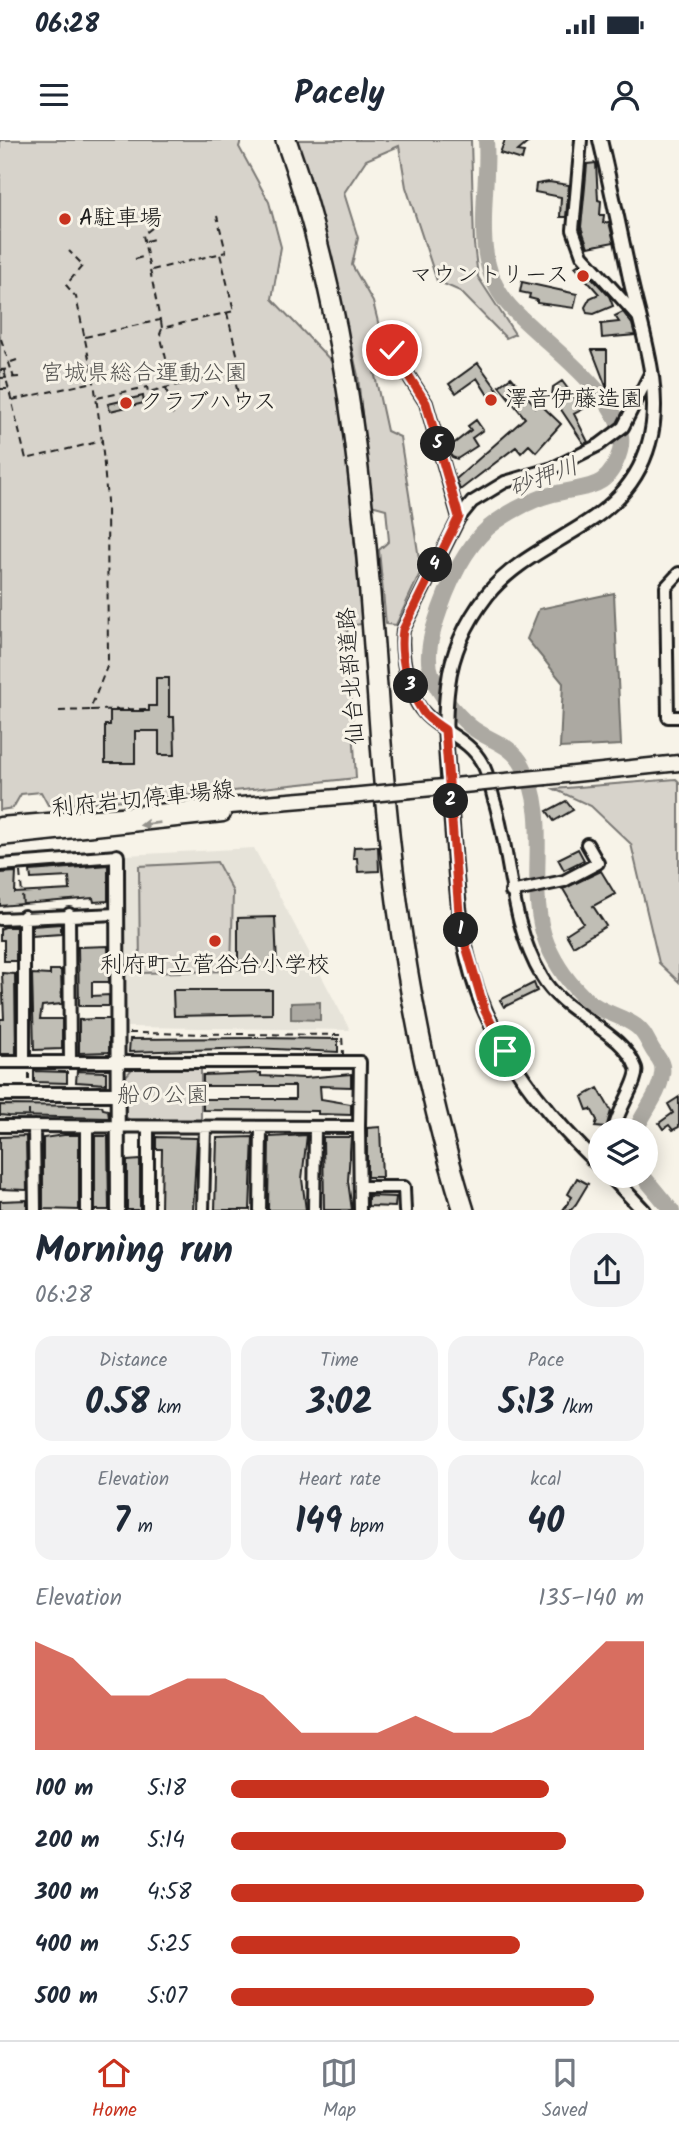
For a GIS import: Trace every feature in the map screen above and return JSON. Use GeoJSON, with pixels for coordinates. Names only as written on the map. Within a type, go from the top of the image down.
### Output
{"type":"FeatureCollection","features":[{"type":"Feature","properties":{"kind":"highway","name":"仙台北部道路"},"geometry":{"type":"LineString","coordinates":[[286,140],[314,232],[346,378],[362,491],[392,859],[414,1012],[433,1102],[464,1210]]}},
{"type":"Feature","properties":{"kind":"main road","name":"利府岩切停車場線"},"geometry":{"type":"LineString","coordinates":[[0,825],[153,810],[289,802],[679,764]]}},
{"type":"Feature","properties":{"kind":"main road","name":"利府岩切停車場線"},"geometry":{"type":"LineString","coordinates":[[0,838],[144,825],[289,802]]}},
{"type":"Feature","properties":{"kind":"street"},"geometry":{"type":"LineString","coordinates":[[581,140],[573,230],[582,255],[639,318]]}},
{"type":"Feature","properties":{"kind":"street"},"geometry":{"type":"LineString","coordinates":[[588,1154],[533,1094],[505,1051],[485,1011],[460,926],[445,725],[448,683],[454,656],[466,628],[491,591],[528,560],[600,516],[635,478],[653,431],[650,374],[600,140]]}},
{"type":"Feature","properties":{"kind":"street"},"geometry":{"type":"LineString","coordinates":[[392,350],[426,403],[459,517]]}},
{"type":"Feature","properties":{"kind":"street"},"geometry":{"type":"LineString","coordinates":[[617,1118],[619,1107],[636,1081],[638,1072],[624,1046],[571,1011],[551,992],[527,948],[506,841],[482,763],[463,740],[445,725],[424,714],[412,691],[401,642],[403,630],[459,517],[485,493],[505,482],[553,468],[599,445],[623,428],[650,374]]}},
{"type":"Feature","properties":{"kind":"street"},"geometry":{"type":"LineString","coordinates":[[679,573],[666,587],[668,717],[679,717]]}},
{"type":"Feature","properties":{"kind":"street"},"geometry":{"type":"LineString","coordinates":[[516,890],[573,877],[598,863],[587,844]]}},
{"type":"Feature","properties":{"kind":"street"},"geometry":{"type":"LineString","coordinates":[[0,865],[117,856],[118,1210]]}},
{"type":"Feature","properties":{"kind":"street"},"geometry":{"type":"LineString","coordinates":[[69,914],[70,1062]]}},
{"type":"Feature","properties":{"kind":"street"},"geometry":{"type":"LineString","coordinates":[[0,919],[117,914]]}},
{"type":"Feature","properties":{"kind":"street"},"geometry":{"type":"LineString","coordinates":[[24,916],[24,1062]]}},
{"type":"Feature","properties":{"kind":"street"},"geometry":{"type":"LineString","coordinates":[[0,1062],[360,1062],[360,1210]]}},
{"type":"Feature","properties":{"kind":"street"},"geometry":{"type":"LineString","coordinates":[[0,1094],[117,1094]]}},
{"type":"Feature","properties":{"kind":"street"},"geometry":{"type":"LineString","coordinates":[[0,1126],[359,1127]]}},
{"type":"Feature","properties":{"kind":"street"},"geometry":{"type":"LineString","coordinates":[[34,1126],[35,1210]]}},
{"type":"Feature","properties":{"kind":"street"},"geometry":{"type":"LineString","coordinates":[[87,1127],[87,1210]]}},
{"type":"Feature","properties":{"kind":"street"},"geometry":{"type":"LineString","coordinates":[[148,1127],[148,1210]]}},
{"type":"Feature","properties":{"kind":"street"},"geometry":{"type":"LineString","coordinates":[[204,1210],[205,1127]]}},
{"type":"Feature","properties":{"kind":"street"},"geometry":{"type":"LineString","coordinates":[[260,1210],[261,1127]]}},
{"type":"Feature","properties":{"kind":"street"},"geometry":{"type":"LineString","coordinates":[[314,1210],[315,1127]]}},
{"type":"Feature","properties":{"kind":"street"},"geometry":{"type":"LineString","coordinates":[[360,1187],[404,1188],[405,1210]]}},
{"type":"Feature","properties":{"kind":"street"},"geometry":{"type":"LineString","coordinates":[[623,1188],[644,1210]]}},
{"type":"Feature","properties":{"kind":"path"},"geometry":{"type":"LineString","coordinates":[[151,270],[226,253],[217,216]]}},
{"type":"Feature","properties":{"kind":"path"},"geometry":{"type":"LineString","coordinates":[[152,228],[143,235],[170,375],[166,388],[173,415]]}},
{"type":"Feature","properties":{"kind":"path"},"geometry":{"type":"LineString","coordinates":[[145,242],[154,239]]}},
{"type":"Feature","properties":{"kind":"path"},"geometry":{"type":"LineString","coordinates":[[69,251],[83,265],[66,285],[76,297],[94,382],[107,501],[108,664],[90,710]]}},
{"type":"Feature","properties":{"kind":"path"},"geometry":{"type":"LineString","coordinates":[[162,328],[234,311],[220,254]]}},
{"type":"Feature","properties":{"kind":"path"},"geometry":{"type":"LineString","coordinates":[[135,259],[148,256]]}},
{"type":"Feature","properties":{"kind":"path"},"geometry":{"type":"LineString","coordinates":[[96,399],[147,387],[148,392],[241,370],[227,313]]}},
{"type":"Feature","properties":{"kind":"path"},"geometry":{"type":"LineString","coordinates":[[84,338],[160,320]]}},
{"type":"Feature","properties":{"kind":"path"},"geometry":{"type":"LineString","coordinates":[[1,339],[14,377]]}},
{"type":"Feature","properties":{"kind":"path"},"geometry":{"type":"LineString","coordinates":[[10,362],[18,360]]}},
{"type":"Feature","properties":{"kind":"path"},"geometry":{"type":"LineString","coordinates":[[12,369],[2,370],[26,459],[102,441]]}},
{"type":"Feature","properties":{"kind":"path"},"geometry":{"type":"LineString","coordinates":[[233,372],[242,409]]}},
{"type":"Feature","properties":{"kind":"path"},"geometry":{"type":"LineString","coordinates":[[0,378],[21,376]]}},
{"type":"Feature","properties":{"kind":"path"},"geometry":{"type":"LineString","coordinates":[[12,400],[94,382]]}},
{"type":"Feature","properties":{"kind":"path"},"geometry":{"type":"LineString","coordinates":[[0,389],[9,388]]}},
{"type":"Feature","properties":{"kind":"path"},"geometry":{"type":"LineString","coordinates":[[59,712],[146,709]]}},
{"type":"Feature","properties":{"kind":"path"},"geometry":{"type":"LineString","coordinates":[[20,864],[24,916]]}},
{"type":"Feature","properties":{"kind":"path"},"geometry":{"type":"LineString","coordinates":[[117,1033],[342,1035],[344,1062]]}},
{"type":"Feature","properties":{"kind":"shaded area"},"geometry":{"type":"Polygon","coordinates":[[[614,593],[621,745],[560,748],[563,683],[527,639],[539,609],[614,593]]]}},
{"type":"Feature","properties":{"kind":"shaded area","name":"利府町立菅谷台小学校"},"geometry":{"type":"Polygon","coordinates":[[[254,848],[350,1030],[127,1027],[126,855],[254,848]]]}},
{"type":"Feature","properties":{"kind":"shaded area"},"geometry":{"type":"Polygon","coordinates":[[[320,1002],[320,1020],[291,1019],[291,1003],[320,1002]]]}},
{"type":"Feature","properties":{"kind":"green space","name":"宮城県総合運動公園"},"geometry":{"type":"Polygon","coordinates":[[[0,140],[241,140],[239,147],[269,202],[281,247],[272,299],[338,368],[362,624],[347,626],[356,778],[196,795],[54,805],[48,805],[41,792],[21,794],[13,808],[0,810],[0,140]]]}},
{"type":"Feature","properties":{"kind":"green space"},"geometry":{"type":"Polygon","coordinates":[[[297,140],[471,140],[474,244],[478,277],[515,334],[506,338],[460,291],[437,281],[406,187],[399,146],[366,160],[344,193],[358,238],[352,265],[373,302],[383,342],[374,371],[387,431],[400,437],[421,571],[396,625],[386,624],[379,550],[389,541],[386,509],[371,505],[358,376],[333,267],[297,140]]]}},
{"type":"Feature","properties":{"kind":"green space"},"geometry":{"type":"Polygon","coordinates":[[[676,779],[679,782],[679,982],[659,963],[631,844],[591,806],[554,789],[676,779]]]}},
{"type":"Feature","properties":{"kind":"green space"},"geometry":{"type":"Polygon","coordinates":[[[217,862],[233,892],[231,971],[140,973],[139,866],[217,862]]]}},
{"type":"Feature","properties":{"kind":"green space","name":"船の公園"},"geometry":{"type":"Polygon","coordinates":[[[132,1069],[201,1069],[201,1122],[133,1123],[126,1117],[125,1077],[132,1069]]]}},
{"type":"Feature","properties":{"kind":"building"},"geometry":{"type":"Polygon","coordinates":[[[505,140],[531,140],[518,151],[524,152],[522,160],[500,153],[505,140]]]}},
{"type":"Feature","properties":{"kind":"building"},"geometry":{"type":"Polygon","coordinates":[[[596,163],[600,215],[604,215],[603,223],[609,222],[614,242],[588,247],[581,227],[587,164],[596,163]]]}},
{"type":"Feature","properties":{"kind":"building"},"geometry":{"type":"Polygon","coordinates":[[[549,182],[569,185],[566,217],[560,217],[561,197],[535,192],[536,184],[549,182]]]}},
{"type":"Feature","properties":{"kind":"building"},"geometry":{"type":"Polygon","coordinates":[[[579,264],[609,296],[613,306],[594,314],[587,313],[585,307],[590,298],[599,294],[575,267],[579,264]]]}},
{"type":"Feature","properties":{"kind":"building"},"geometry":{"type":"Polygon","coordinates":[[[522,282],[577,294],[574,308],[537,303],[537,300],[529,298],[530,294],[520,292],[522,282]]]}},
{"type":"Feature","properties":{"kind":"building"},"geometry":{"type":"Polygon","coordinates":[[[623,312],[632,324],[635,335],[602,338],[601,324],[619,322],[615,316],[623,312]]]}},
{"type":"Feature","properties":{"kind":"building"},"geometry":{"type":"Polygon","coordinates":[[[592,350],[607,350],[607,389],[592,350]]]}},
{"type":"Feature","properties":{"kind":"building"},"geometry":{"type":"Polygon","coordinates":[[[478,363],[499,392],[489,397],[477,378],[456,393],[449,384],[478,363]]]}},
{"type":"Feature","properties":{"kind":"building"},"geometry":{"type":"Polygon","coordinates":[[[511,377],[536,407],[539,403],[561,424],[536,452],[529,445],[521,453],[516,447],[460,490],[456,479],[525,418],[499,386],[511,377]]]}},
{"type":"Feature","properties":{"kind":"building"},"geometry":{"type":"Polygon","coordinates":[[[562,381],[583,409],[574,414],[588,442],[584,444],[552,396],[553,387],[562,381]]]}},
{"type":"Feature","properties":{"kind":"building","name":"クラブハウス"},"geometry":{"type":"Polygon","coordinates":[[[143,396],[144,403],[110,411],[108,404],[143,396]]]}},
{"type":"Feature","properties":{"kind":"building"},"geometry":{"type":"Polygon","coordinates":[[[476,420],[483,430],[472,438],[477,446],[457,459],[452,457],[447,449],[471,430],[468,426],[476,420]]]}},
{"type":"Feature","properties":{"kind":"building"},"geometry":{"type":"Polygon","coordinates":[[[156,678],[169,678],[169,717],[174,717],[175,755],[159,755],[159,731],[135,731],[135,763],[105,763],[105,725],[110,725],[110,711],[149,711],[149,706],[156,706],[156,678]]]}},
{"type":"Feature","properties":{"kind":"building"},"geometry":{"type":"Polygon","coordinates":[[[566,801],[573,810],[554,821],[547,811],[566,801]]]}},
{"type":"Feature","properties":{"kind":"building"},"geometry":{"type":"Polygon","coordinates":[[[378,846],[379,871],[358,872],[357,858],[353,858],[354,847],[378,846]]]}},
{"type":"Feature","properties":{"kind":"building"},"geometry":{"type":"Polygon","coordinates":[[[578,849],[584,860],[564,870],[558,859],[578,849]]]}},
{"type":"Feature","properties":{"kind":"building"},"geometry":{"type":"Polygon","coordinates":[[[108,865],[108,901],[94,902],[93,898],[0,906],[0,873],[16,872],[15,893],[70,890],[69,877],[31,879],[30,871],[108,865]]]}},
{"type":"Feature","properties":{"kind":"building"},"geometry":{"type":"Polygon","coordinates":[[[601,871],[615,894],[593,906],[606,926],[573,946],[566,934],[583,923],[563,889],[601,871]]]}},
{"type":"Feature","properties":{"kind":"building"},"geometry":{"type":"Polygon","coordinates":[[[275,917],[277,966],[238,969],[238,918],[275,917]]]}},
{"type":"Feature","properties":{"kind":"building"},"geometry":{"type":"Polygon","coordinates":[[[61,924],[61,934],[32,936],[32,926],[61,924]]]}},
{"type":"Feature","properties":{"kind":"building"},"geometry":{"type":"Polygon","coordinates":[[[16,927],[16,961],[4,961],[4,940],[0,940],[0,929],[16,927]]]}},
{"type":"Feature","properties":{"kind":"building"},"geometry":{"type":"Polygon","coordinates":[[[108,946],[109,982],[92,982],[92,996],[109,995],[109,1006],[79,1006],[78,947],[108,946]]]}},
{"type":"Feature","properties":{"kind":"building"},"geometry":{"type":"Polygon","coordinates":[[[50,970],[61,970],[62,1004],[42,1006],[40,1019],[62,1019],[62,1049],[34,1050],[32,974],[50,975],[50,970]]]}},
{"type":"Feature","properties":{"kind":"building"},"geometry":{"type":"Polygon","coordinates":[[[2,973],[15,974],[16,1054],[0,1054],[0,1019],[4,1019],[2,973]]]}},
{"type":"Feature","properties":{"kind":"building"},"geometry":{"type":"Polygon","coordinates":[[[534,983],[537,991],[504,1007],[500,1000],[534,983]]]}},
{"type":"Feature","properties":{"kind":"building"},"geometry":{"type":"Polygon","coordinates":[[[173,990],[272,990],[272,1014],[174,1016],[173,990]]]}},
{"type":"Feature","properties":{"kind":"building"},"geometry":{"type":"Polygon","coordinates":[[[109,1019],[109,1052],[79,1053],[79,1020],[109,1019]]]}},
{"type":"Feature","properties":{"kind":"building"},"geometry":{"type":"Polygon","coordinates":[[[130,1039],[338,1039],[338,1052],[253,1048],[129,1052],[130,1039]]]}},
{"type":"Feature","properties":{"kind":"building"},"geometry":{"type":"Polygon","coordinates":[[[34,1071],[67,1072],[67,1083],[34,1082],[34,1071]]]}},
{"type":"Feature","properties":{"kind":"building"},"geometry":{"type":"Polygon","coordinates":[[[77,1071],[106,1072],[106,1084],[76,1082],[77,1071]]]}},
{"type":"Feature","properties":{"kind":"building"},"geometry":{"type":"Polygon","coordinates":[[[261,1073],[261,1076],[305,1078],[351,1074],[351,1087],[320,1086],[321,1099],[351,1104],[351,1115],[318,1114],[318,1111],[203,1110],[203,1099],[295,1099],[295,1086],[203,1086],[203,1075],[261,1073]]]}},
{"type":"Feature","properties":{"kind":"building"},"geometry":{"type":"Polygon","coordinates":[[[598,1088],[611,1111],[609,1118],[596,1118],[591,1109],[587,1110],[582,1097],[598,1088]]]}},
{"type":"Feature","properties":{"kind":"building"},"geometry":{"type":"Polygon","coordinates":[[[679,1097],[679,1127],[673,1130],[669,1125],[663,1129],[659,1123],[673,1113],[668,1104],[679,1097]]]}},
{"type":"Feature","properties":{"kind":"building"},"geometry":{"type":"Polygon","coordinates":[[[0,1105],[102,1106],[108,1110],[109,1118],[0,1115],[0,1105]]]}},
{"type":"Feature","properties":{"kind":"building"},"geometry":{"type":"Polygon","coordinates":[[[380,1127],[382,1177],[367,1177],[367,1128],[380,1127]]]}},
{"type":"Feature","properties":{"kind":"building"},"geometry":{"type":"Polygon","coordinates":[[[79,1135],[79,1210],[43,1209],[43,1138],[79,1135]]]}},
{"type":"Feature","properties":{"kind":"building"},"geometry":{"type":"Polygon","coordinates":[[[307,1135],[302,1179],[306,1210],[268,1210],[269,1137],[307,1135]]]}},
{"type":"Feature","properties":{"kind":"building"},"geometry":{"type":"Polygon","coordinates":[[[26,1136],[27,1190],[0,1189],[0,1137],[26,1136]]]}},
{"type":"Feature","properties":{"kind":"building"},"geometry":{"type":"Polygon","coordinates":[[[95,1136],[108,1136],[109,1210],[95,1210],[95,1136]]]}},
{"type":"Feature","properties":{"kind":"building"},"geometry":{"type":"Polygon","coordinates":[[[156,1137],[197,1138],[193,1210],[161,1210],[162,1149],[156,1149],[156,1137]]]}},
{"type":"Feature","properties":{"kind":"building"},"geometry":{"type":"Polygon","coordinates":[[[253,1137],[250,1210],[215,1210],[217,1138],[253,1137]]]}},
{"type":"Feature","properties":{"kind":"building"},"geometry":{"type":"Polygon","coordinates":[[[323,1137],[351,1137],[348,1181],[352,1210],[324,1210],[323,1137]]]}},
{"type":"Feature","properties":{"kind":"building"},"geometry":{"type":"Polygon","coordinates":[[[140,1160],[140,1210],[127,1210],[127,1161],[140,1160]]]}},
{"type":"Feature","properties":{"kind":"building"},"geometry":{"type":"Polygon","coordinates":[[[577,1178],[588,1184],[571,1210],[563,1210],[572,1197],[568,1194],[577,1178]]]}},
{"type":"Feature","properties":{"kind":"building"},"geometry":{"type":"Polygon","coordinates":[[[368,1196],[396,1197],[395,1207],[368,1206],[368,1196]]]}},
{"type":"Feature","properties":{"kind":"building"},"geometry":{"type":"Polygon","coordinates":[[[27,1200],[27,1210],[0,1210],[0,1201],[27,1200]]]}},
{"type":"Feature","properties":{"kind":"waterway","name":"砂押川"},"geometry":{"type":"LineString","coordinates":[[486,140],[485,246],[495,285],[521,318],[580,371],[598,391],[612,411],[620,431],[620,451],[609,474],[602,480],[531,502],[497,521],[478,538],[455,573],[440,609],[430,642],[430,668],[438,689],[459,716],[477,731],[512,752],[523,766],[532,787],[536,809],[538,900],[547,944],[569,981],[587,1000],[639,1028],[661,1062],[661,1081],[642,1118]]}},
{"type":"Feature","properties":{"kind":"waterway","name":"砂押川"},"geometry":{"type":"LineString","coordinates":[[653,1188],[671,1210]]}},
{"type":"Feature","properties":{"kind":"place","name":"A駐車場"},"geometry":{"type":"Point","coordinates":[65,219]}},
{"type":"Feature","properties":{"kind":"place","name":"マウントリース"},"geometry":{"type":"Point","coordinates":[583,276]}},
{"type":"Feature","properties":{"kind":"place","name":"澤音伊藤造園"},"geometry":{"type":"Point","coordinates":[491,400]}},
{"type":"Feature","properties":{"kind":"place","name":"クラブハウス"},"geometry":{"type":"Point","coordinates":[126,403]}},
{"type":"Feature","properties":{"kind":"place","name":"利府町立菅谷台小学校"},"geometry":{"type":"Point","coordinates":[215,941]}},
{"type":"Feature","properties":{"kind":"route"},"geometry":{"type":"LineString","coordinates":[[392,350],[426,403],[459,517],[403,630],[401,642],[412,691],[424,714],[445,730],[460,926],[469,966],[485,1011],[505,1051]]}}]}
